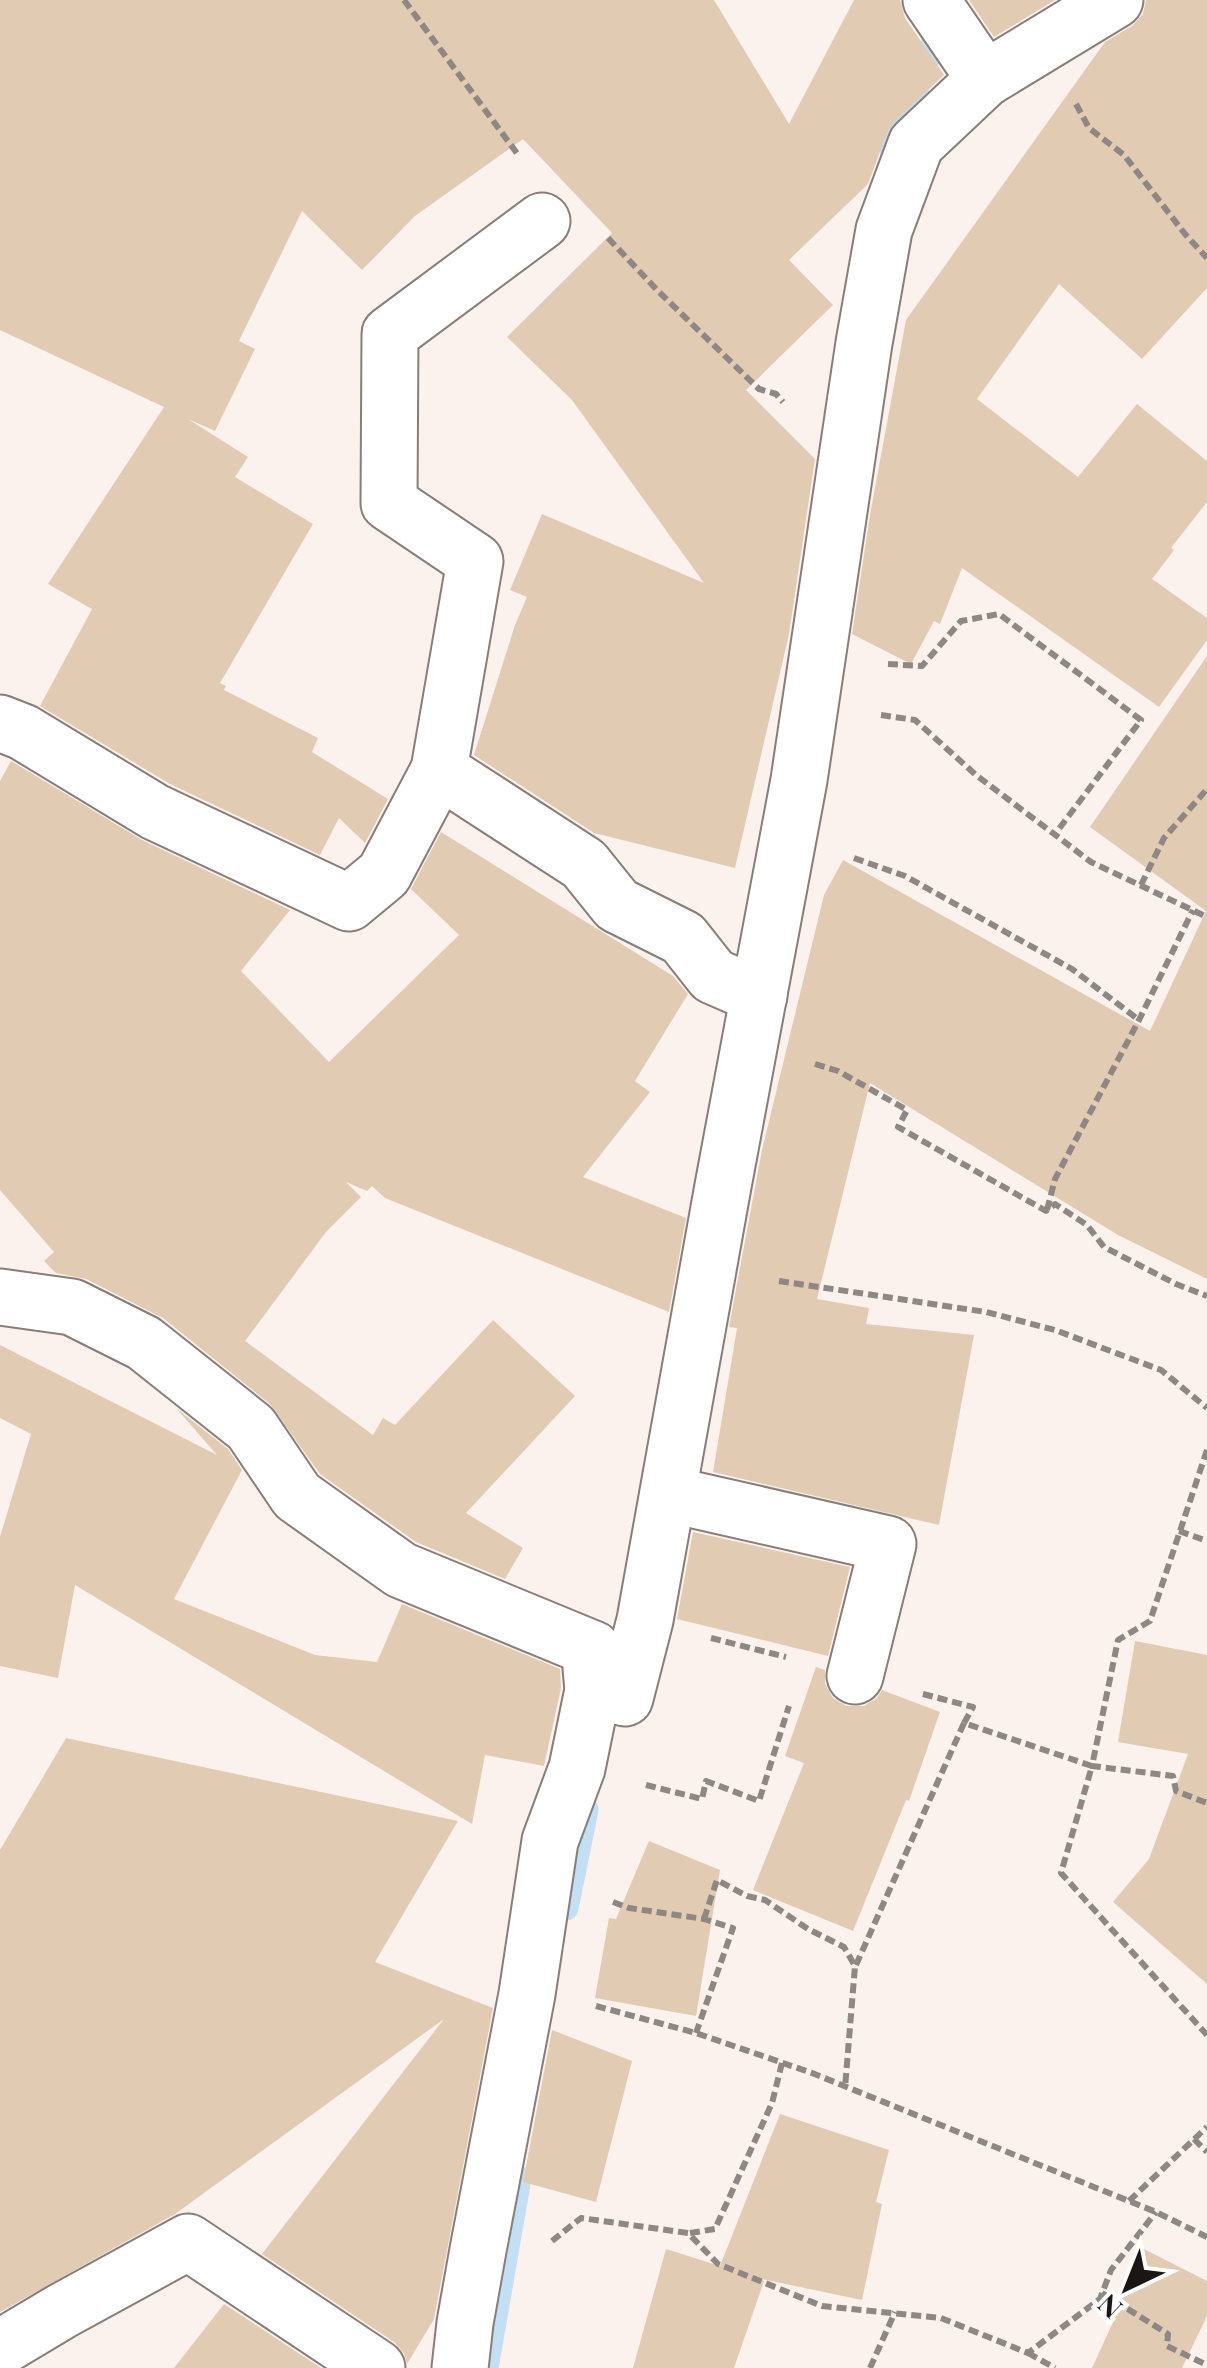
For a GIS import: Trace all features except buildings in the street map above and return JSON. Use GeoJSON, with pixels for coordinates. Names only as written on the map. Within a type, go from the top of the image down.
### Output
{"type":"FeatureCollection","features":[{"type":"Feature","properties":{"kind":"street"},"geometry":{"type":"LineString","coordinates":[[931,0],[986,79]]}},
{"type":"Feature","properties":{"kind":"street"},"geometry":{"type":"LineString","coordinates":[[592,1690],[624,1698],[645,1620],[708,1271],[745,1003],[790,835],[884,230],[916,144],[986,79],[1114,0]]}},
{"type":"Feature","properties":{"kind":"street"},"geometry":{"type":"LineString","coordinates":[[0,723],[23,732],[155,812],[349,903],[384,874],[439,770],[475,561],[389,504],[390,334],[542,221]]}},
{"type":"Feature","properties":{"kind":"street"},"geometry":{"type":"LineString","coordinates":[[439,770],[584,864],[617,905],[683,938],[713,976],[745,1003]]}},
{"type":"Feature","properties":{"kind":"street"},"geometry":{"type":"LineString","coordinates":[[0,1297],[72,1307],[144,1343],[251,1428],[296,1496],[401,1570],[594,1649],[592,1690],[577,1768],[550,1841],[528,1994],[478,2250],[460,2368]]}},
{"type":"Feature","properties":{"kind":"street"},"geometry":{"type":"LineString","coordinates":[[668,1494],[888,1544],[856,1676]]}},
{"type":"Feature","properties":{"kind":"street"},"geometry":{"type":"LineString","coordinates":[[0,2348],[188,2242],[377,2368]]}},
{"type":"Feature","properties":{"kind":"path"},"geometry":{"type":"LineString","coordinates":[[404,0],[518,153],[542,221],[610,238],[759,389],[776,394],[787,408]]}},
{"type":"Feature","properties":{"kind":"path"},"geometry":{"type":"LineString","coordinates":[[1042,44],[1089,128],[1124,155],[1207,258]]}},
{"type":"Feature","properties":{"kind":"path"},"geometry":{"type":"LineString","coordinates":[[822,630],[856,641],[875,663],[922,666],[961,621],[999,614],[1142,720],[1055,834]]}},
{"type":"Feature","properties":{"kind":"path"},"geometry":{"type":"LineString","coordinates":[[811,703],[915,720],[976,775],[1091,862],[1207,916]]}},
{"type":"Feature","properties":{"kind":"path"},"geometry":{"type":"LineString","coordinates":[[1141,885],[1164,838],[1207,789]]}},
{"type":"Feature","properties":{"kind":"path"},"geometry":{"type":"LineString","coordinates":[[790,835],[904,876],[1072,969],[1139,1020]]}},
{"type":"Feature","properties":{"kind":"path"},"geometry":{"type":"LineString","coordinates":[[1046,1211],[1055,1179],[1193,910]]}},
{"type":"Feature","properties":{"kind":"path"},"geometry":{"type":"LineString","coordinates":[[745,1003],[838,1071],[907,1110],[898,1127],[1046,1211]]}},
{"type":"Feature","properties":{"kind":"path"},"geometry":{"type":"LineString","coordinates":[[1046,1211],[1054,1204],[1087,1225],[1104,1246],[1207,1296]]}},
{"type":"Feature","properties":{"kind":"path"},"geometry":{"type":"LineString","coordinates":[[708,1271],[986,1312],[1055,1330],[1160,1370],[1207,1408]]}},
{"type":"Feature","properties":{"kind":"path"},"geometry":{"type":"LineString","coordinates":[[1207,1450],[1150,1621],[1118,1640],[1092,1766],[1061,1874],[1207,2034]]}},
{"type":"Feature","properties":{"kind":"path"},"geometry":{"type":"LineString","coordinates":[[1178,1531],[1207,1541]]}},
{"type":"Feature","properties":{"kind":"path"},"geometry":{"type":"LineString","coordinates":[[645,1620],[973,1707],[855,1966],[845,2088]]}},
{"type":"Feature","properties":{"kind":"path"},"geometry":{"type":"LineString","coordinates":[[577,1768],[702,1799],[706,1781],[759,1801],[803,1662]]}},
{"type":"Feature","properties":{"kind":"path"},"geometry":{"type":"LineString","coordinates":[[964,1723],[1092,1766],[1174,1776],[1176,1791],[1207,1803]]}},
{"type":"Feature","properties":{"kind":"path"},"geometry":{"type":"LineString","coordinates":[[704,1919],[717,1880],[747,1896],[765,1900],[844,1947],[855,1966]]}},
{"type":"Feature","properties":{"kind":"path"},"geometry":{"type":"LineString","coordinates":[[612,1901],[629,1908],[704,1919],[733,1928],[696,2033]]}},
{"type":"Feature","properties":{"kind":"path"},"geometry":{"type":"LineString","coordinates":[[592,2004],[696,2033],[782,2064],[1129,2201],[1207,2236]]}},
{"type":"Feature","properties":{"kind":"path"},"geometry":{"type":"LineString","coordinates":[[551,2242],[580,2218],[688,2233],[715,2229],[772,2103],[782,2064]]}},
{"type":"Feature","properties":{"kind":"path"},"geometry":{"type":"LineString","coordinates":[[1129,2201],[1207,2127]]}},
{"type":"Feature","properties":{"kind":"path"},"geometry":{"type":"LineString","coordinates":[[1194,2139],[1207,2152]]}},
{"type":"Feature","properties":{"kind":"path"},"geometry":{"type":"LineString","coordinates":[[1028,2353],[1100,2300],[1111,2270],[1156,2212]]}},
{"type":"Feature","properties":{"kind":"path"},"geometry":{"type":"LineString","coordinates":[[688,2233],[718,2264],[822,2306],[942,2318],[1055,2368]]}},
{"type":"Feature","properties":{"kind":"path"},"geometry":{"type":"LineString","coordinates":[[1102,2293],[1168,2334],[1167,2346],[1207,2365]]}},
{"type":"Feature","properties":{"kind":"path"},"geometry":{"type":"LineString","coordinates":[[870,2368],[895,2312]]}},
{"type":"Feature","properties":{"kind":"waterway"},"geometry":{"type":"LineString","coordinates":[[892,149],[938,32]]}},
{"type":"Feature","properties":{"kind":"waterway"},"geometry":{"type":"LineString","coordinates":[[566,1908],[586,1810]]}},
{"type":"Feature","properties":{"kind":"waterway"},"geometry":{"type":"LineString","coordinates":[[486,2368],[519,2178]]}}]}
